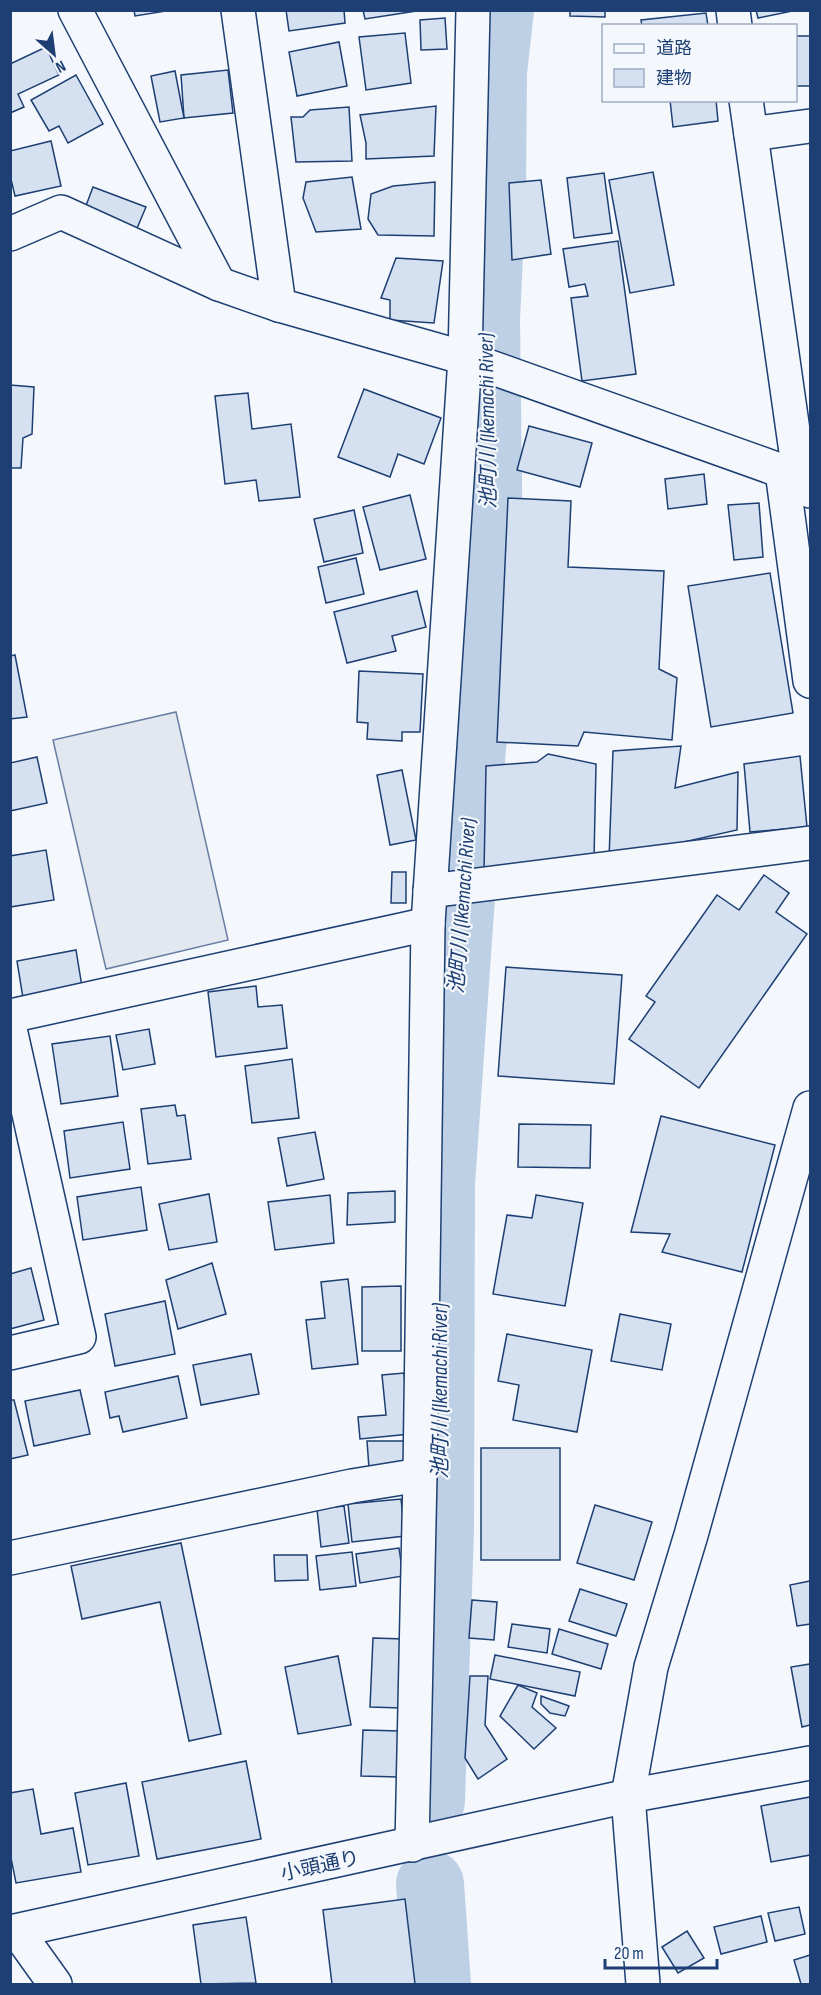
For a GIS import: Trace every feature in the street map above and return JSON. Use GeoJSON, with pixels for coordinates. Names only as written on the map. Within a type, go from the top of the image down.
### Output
{"type":"FeatureCollection","features":[{"type":"Feature","properties":{"kind":"street"},"geometry":{"type":"LineString","coordinates":[[75,10],[219,284]]}},
{"type":"Feature","properties":{"kind":"street"},"geometry":{"type":"LineString","coordinates":[[237,10],[279,305]]}},
{"type":"Feature","properties":{"kind":"street"},"geometry":{"type":"LineString","coordinates":[[412,1845],[428,924],[465,358],[473,10]]}},
{"type":"Feature","properties":{"kind":"street"},"geometry":{"type":"LineString","coordinates":[[746,102],[798,483],[810,681]]}},
{"type":"Feature","properties":{"kind":"street"},"geometry":{"type":"LineString","coordinates":[[751,135],[810,126]]}},
{"type":"Feature","properties":{"kind":"street"},"geometry":{"type":"LineString","coordinates":[[10,234],[61,212],[219,284],[279,305],[465,358],[798,483]]}},
{"type":"Feature","properties":{"kind":"street"},"geometry":{"type":"LineString","coordinates":[[430,891],[810,843]]}},
{"type":"Feature","properties":{"kind":"street"},"geometry":{"type":"LineString","coordinates":[[10,1016],[428,924]]}},
{"type":"Feature","properties":{"kind":"street"},"geometry":{"type":"LineString","coordinates":[[10,1029],[80,1337],[10,1353]]}},
{"type":"Feature","properties":{"kind":"street"},"geometry":{"type":"LineString","coordinates":[[643,1984],[628,1796],[651,1667],[691,1535],[810,1108]]}},
{"type":"Feature","properties":{"kind":"street"},"geometry":{"type":"LineString","coordinates":[[10,1558],[352,1486],[420,1475]]}},
{"type":"Feature","properties":{"kind":"street","name":"小頭通り"},"geometry":{"type":"LineString","coordinates":[[14,1932],[628,1796],[810,1763]]}},
{"type":"Feature","properties":{"kind":"street"},"geometry":{"type":"LineString","coordinates":[[14,1932],[55,1984]]}},
{"type":"Feature","properties":{"kind":"shaded area"},"geometry":{"type":"Polygon","coordinates":[[[176,712],[228,940],[106,969],[53,740],[176,712]]]}},
{"type":"Feature","properties":{"kind":"building"},"geometry":{"type":"Polygon","coordinates":[[[134,10],[172,10],[135,16],[134,10]]]}},
{"type":"Feature","properties":{"kind":"building"},"geometry":{"type":"Polygon","coordinates":[[[286,10],[344,10],[345,23],[289,31],[286,10]]]}},
{"type":"Feature","properties":{"kind":"building"},"geometry":{"type":"Polygon","coordinates":[[[363,10],[416,10],[416,11],[365,19],[363,10]]]}},
{"type":"Feature","properties":{"kind":"building"},"geometry":{"type":"Polygon","coordinates":[[[570,10],[605,10],[605,17],[570,16],[570,10]]]}},
{"type":"Feature","properties":{"kind":"building"},"geometry":{"type":"Polygon","coordinates":[[[756,10],[797,10],[758,18],[756,10]]]}},
{"type":"Feature","properties":{"kind":"building"},"geometry":{"type":"Polygon","coordinates":[[[706,13],[708,24],[642,24],[641,20],[706,13]]]}},
{"type":"Feature","properties":{"kind":"building"},"geometry":{"type":"Polygon","coordinates":[[[445,18],[447,49],[421,50],[420,20],[445,18]]]}},
{"type":"Feature","properties":{"kind":"building"},"geometry":{"type":"Polygon","coordinates":[[[405,33],[411,83],[366,90],[359,37],[405,33]]]}},
{"type":"Feature","properties":{"kind":"building"},"geometry":{"type":"Polygon","coordinates":[[[797,36],[810,36],[810,86],[797,86],[797,36]]]}},
{"type":"Feature","properties":{"kind":"building"},"geometry":{"type":"Polygon","coordinates":[[[339,42],[347,86],[297,96],[289,52],[339,42]]]}},
{"type":"Feature","properties":{"kind":"building"},"geometry":{"type":"Polygon","coordinates":[[[46,47],[59,75],[18,94],[24,107],[10,113],[10,64],[46,47]]]}},
{"type":"Feature","properties":{"kind":"building"},"geometry":{"type":"Polygon","coordinates":[[[228,70],[233,113],[184,118],[181,75],[228,70]]]}},
{"type":"Feature","properties":{"kind":"building"},"geometry":{"type":"Polygon","coordinates":[[[175,71],[184,118],[160,122],[151,76],[175,71]]]}},
{"type":"Feature","properties":{"kind":"building"},"geometry":{"type":"Polygon","coordinates":[[[76,75],[103,124],[68,143],[59,126],[49,131],[31,100],[76,75]]]}},
{"type":"Feature","properties":{"kind":"building"},"geometry":{"type":"Polygon","coordinates":[[[670,102],[716,102],[718,121],[673,127],[670,102]]]}},
{"type":"Feature","properties":{"kind":"building"},"geometry":{"type":"Polygon","coordinates":[[[436,106],[434,156],[366,159],[366,143],[360,115],[436,106]]]}},
{"type":"Feature","properties":{"kind":"building"},"geometry":{"type":"Polygon","coordinates":[[[349,107],[352,161],[296,162],[291,117],[303,117],[310,110],[349,107]]]}},
{"type":"Feature","properties":{"kind":"building"},"geometry":{"type":"Polygon","coordinates":[[[51,141],[61,186],[15,196],[10,175],[10,151],[51,141]]]}},
{"type":"Feature","properties":{"kind":"building"},"geometry":{"type":"Polygon","coordinates":[[[653,172],[674,285],[630,293],[609,180],[653,172]]]}},
{"type":"Feature","properties":{"kind":"building"},"geometry":{"type":"Polygon","coordinates":[[[604,173],[612,233],[574,238],[567,178],[604,173]]]}},
{"type":"Feature","properties":{"kind":"building"},"geometry":{"type":"Polygon","coordinates":[[[352,177],[361,229],[316,232],[303,198],[306,182],[352,177]]]}},
{"type":"Feature","properties":{"kind":"building"},"geometry":{"type":"Polygon","coordinates":[[[541,180],[551,254],[512,260],[509,183],[541,180]]]}},
{"type":"Feature","properties":{"kind":"building"},"geometry":{"type":"Polygon","coordinates":[[[435,182],[434,236],[378,235],[368,219],[371,194],[393,186],[435,182]]]}},
{"type":"Feature","properties":{"kind":"building"},"geometry":{"type":"Polygon","coordinates":[[[93,187],[146,207],[135,233],[84,211],[93,187]]]}},
{"type":"Feature","properties":{"kind":"building"},"geometry":{"type":"Polygon","coordinates":[[[618,241],[636,374],[582,381],[571,298],[588,296],[585,284],[569,287],[563,249],[618,241]]]}},
{"type":"Feature","properties":{"kind":"building"},"geometry":{"type":"Polygon","coordinates":[[[396,258],[443,261],[434,323],[390,320],[390,300],[381,298],[396,258]]]}},
{"type":"Feature","properties":{"kind":"building"},"geometry":{"type":"Polygon","coordinates":[[[10,385],[34,387],[32,434],[23,438],[21,468],[10,468],[10,385]]]}},
{"type":"Feature","properties":{"kind":"building"},"geometry":{"type":"Polygon","coordinates":[[[364,389],[441,418],[424,464],[398,454],[390,477],[338,457],[364,389]]]}},
{"type":"Feature","properties":{"kind":"building"},"geometry":{"type":"Polygon","coordinates":[[[248,393],[252,429],[291,424],[300,497],[259,501],[256,480],[225,484],[215,396],[248,393]]]}},
{"type":"Feature","properties":{"kind":"building"},"geometry":{"type":"Polygon","coordinates":[[[529,426],[592,443],[580,487],[517,470],[529,426]]]}},
{"type":"Feature","properties":{"kind":"building"},"geometry":{"type":"Polygon","coordinates":[[[704,474],[707,504],[668,509],[665,479],[704,474]]]}},
{"type":"Feature","properties":{"kind":"building"},"geometry":{"type":"Polygon","coordinates":[[[410,495],[426,559],[380,570],[363,507],[410,495]]]}},
{"type":"Feature","properties":{"kind":"building"},"geometry":{"type":"Polygon","coordinates":[[[508,498],[571,501],[568,567],[664,571],[659,669],[677,678],[672,740],[584,732],[578,746],[497,742],[508,498]]]}},
{"type":"Feature","properties":{"kind":"building"},"geometry":{"type":"Polygon","coordinates":[[[759,503],[763,557],[734,560],[728,505],[759,503]]]}},
{"type":"Feature","properties":{"kind":"building"},"geometry":{"type":"Polygon","coordinates":[[[354,510],[363,553],[324,562],[314,519],[354,510]]]}},
{"type":"Feature","properties":{"kind":"building"},"geometry":{"type":"Polygon","coordinates":[[[356,558],[364,594],[326,603],[318,567],[356,558]]]}},
{"type":"Feature","properties":{"kind":"building"},"geometry":{"type":"Polygon","coordinates":[[[770,573],[793,713],[711,727],[688,586],[770,573]]]}},
{"type":"Feature","properties":{"kind":"building"},"geometry":{"type":"Polygon","coordinates":[[[417,591],[426,627],[392,636],[396,651],[347,663],[334,612],[417,591]]]}},
{"type":"Feature","properties":{"kind":"building"},"geometry":{"type":"Polygon","coordinates":[[[15,655],[27,717],[10,719],[10,656],[15,655]]]}},
{"type":"Feature","properties":{"kind":"building"},"geometry":{"type":"Polygon","coordinates":[[[359,671],[423,674],[420,732],[402,732],[402,741],[367,739],[368,723],[357,722],[359,671]]]}},
{"type":"Feature","properties":{"kind":"building"},"geometry":{"type":"Polygon","coordinates":[[[681,746],[675,788],[738,772],[737,830],[609,859],[613,751],[681,746]]]}},
{"type":"Feature","properties":{"kind":"building"},"geometry":{"type":"Polygon","coordinates":[[[548,754],[596,764],[594,859],[484,873],[486,766],[537,762],[548,754]]]}},
{"type":"Feature","properties":{"kind":"building"},"geometry":{"type":"Polygon","coordinates":[[[800,756],[807,827],[750,832],[744,764],[800,756]]]}},
{"type":"Feature","properties":{"kind":"building"},"geometry":{"type":"Polygon","coordinates":[[[37,757],[47,803],[10,811],[10,763],[37,757]]]}},
{"type":"Feature","properties":{"kind":"building"},"geometry":{"type":"Polygon","coordinates":[[[402,770],[416,840],[390,845],[377,775],[402,770]]]}},
{"type":"Feature","properties":{"kind":"building"},"geometry":{"type":"Polygon","coordinates":[[[46,850],[54,900],[10,907],[10,856],[46,850]]]}},
{"type":"Feature","properties":{"kind":"building"},"geometry":{"type":"Polygon","coordinates":[[[392,872],[406,872],[406,903],[391,903],[392,872]]]}},
{"type":"Feature","properties":{"kind":"building"},"geometry":{"type":"Polygon","coordinates":[[[764,875],[789,893],[776,912],[807,934],[699,1088],[629,1039],[655,1002],[646,996],[717,895],[739,910],[764,875]]]}},
{"type":"Feature","properties":{"kind":"building"},"geometry":{"type":"Polygon","coordinates":[[[76,950],[82,987],[23,998],[17,961],[76,950]]]}},
{"type":"Feature","properties":{"kind":"building"},"geometry":{"type":"Polygon","coordinates":[[[506,967],[622,975],[614,1084],[498,1076],[506,967]]]}},
{"type":"Feature","properties":{"kind":"building"},"geometry":{"type":"Polygon","coordinates":[[[256,986],[258,1007],[282,1005],[287,1048],[216,1057],[208,992],[256,986]]]}},
{"type":"Feature","properties":{"kind":"building"},"geometry":{"type":"Polygon","coordinates":[[[149,1029],[155,1064],[123,1070],[116,1035],[149,1029]]]}},
{"type":"Feature","properties":{"kind":"building"},"geometry":{"type":"Polygon","coordinates":[[[110,1036],[118,1096],[61,1104],[52,1044],[110,1036]]]}},
{"type":"Feature","properties":{"kind":"building"},"geometry":{"type":"Polygon","coordinates":[[[292,1059],[299,1118],[252,1123],[245,1066],[292,1059]]]}},
{"type":"Feature","properties":{"kind":"building"},"geometry":{"type":"Polygon","coordinates":[[[175,1105],[177,1116],[185,1115],[191,1159],[148,1164],[141,1109],[175,1105]]]}},
{"type":"Feature","properties":{"kind":"building"},"geometry":{"type":"Polygon","coordinates":[[[661,1116],[775,1145],[742,1272],[662,1252],[670,1234],[631,1232],[661,1116]]]}},
{"type":"Feature","properties":{"kind":"building"},"geometry":{"type":"Polygon","coordinates":[[[123,1122],[130,1169],[70,1178],[64,1131],[123,1122]]]}},
{"type":"Feature","properties":{"kind":"building"},"geometry":{"type":"Polygon","coordinates":[[[519,1124],[591,1125],[590,1168],[518,1167],[519,1124]]]}},
{"type":"Feature","properties":{"kind":"building"},"geometry":{"type":"Polygon","coordinates":[[[315,1132],[324,1179],[287,1186],[278,1138],[315,1132]]]}},
{"type":"Feature","properties":{"kind":"building"},"geometry":{"type":"Polygon","coordinates":[[[141,1187],[147,1230],[83,1240],[77,1197],[141,1187]]]}},
{"type":"Feature","properties":{"kind":"building"},"geometry":{"type":"Polygon","coordinates":[[[395,1191],[395,1222],[347,1225],[348,1193],[395,1191]]]}},
{"type":"Feature","properties":{"kind":"building"},"geometry":{"type":"Polygon","coordinates":[[[209,1194],[217,1242],[169,1250],[159,1204],[209,1194]]]}},
{"type":"Feature","properties":{"kind":"building"},"geometry":{"type":"Polygon","coordinates":[[[330,1195],[334,1243],[275,1250],[268,1202],[330,1195]]]}},
{"type":"Feature","properties":{"kind":"building"},"geometry":{"type":"Polygon","coordinates":[[[536,1195],[583,1203],[565,1306],[493,1294],[507,1215],[532,1218],[536,1195]]]}},
{"type":"Feature","properties":{"kind":"building"},"geometry":{"type":"Polygon","coordinates":[[[212,1263],[226,1314],[178,1329],[166,1280],[212,1263]]]}},
{"type":"Feature","properties":{"kind":"building"},"geometry":{"type":"Polygon","coordinates":[[[31,1268],[44,1320],[10,1329],[10,1274],[31,1268]]]}},
{"type":"Feature","properties":{"kind":"building"},"geometry":{"type":"Polygon","coordinates":[[[348,1279],[358,1364],[312,1369],[306,1320],[325,1318],[321,1282],[348,1279]]]}},
{"type":"Feature","properties":{"kind":"building"},"geometry":{"type":"Polygon","coordinates":[[[401,1286],[401,1351],[362,1351],[362,1287],[401,1286]]]}},
{"type":"Feature","properties":{"kind":"building"},"geometry":{"type":"Polygon","coordinates":[[[165,1301],[175,1354],[115,1366],[105,1314],[165,1301]]]}},
{"type":"Feature","properties":{"kind":"building"},"geometry":{"type":"Polygon","coordinates":[[[620,1314],[671,1324],[662,1370],[611,1361],[620,1314]]]}},
{"type":"Feature","properties":{"kind":"building"},"geometry":{"type":"Polygon","coordinates":[[[507,1334],[592,1350],[577,1432],[513,1420],[519,1385],[498,1381],[507,1334]]]}},
{"type":"Feature","properties":{"kind":"building"},"geometry":{"type":"Polygon","coordinates":[[[251,1354],[259,1394],[201,1405],[193,1365],[251,1354]]]}},
{"type":"Feature","properties":{"kind":"building"},"geometry":{"type":"Polygon","coordinates":[[[404,1373],[410,1434],[360,1439],[358,1417],[386,1415],[382,1375],[404,1373]]]}},
{"type":"Feature","properties":{"kind":"building"},"geometry":{"type":"Polygon","coordinates":[[[178,1376],[187,1418],[123,1432],[119,1416],[110,1418],[105,1392],[178,1376]]]}},
{"type":"Feature","properties":{"kind":"building"},"geometry":{"type":"Polygon","coordinates":[[[80,1390],[90,1434],[34,1446],[25,1401],[80,1390]]]}},
{"type":"Feature","properties":{"kind":"building"},"geometry":{"type":"Polygon","coordinates":[[[10,1400],[14,1400],[28,1455],[10,1459],[10,1400]]]}},
{"type":"Feature","properties":{"kind":"building"},"geometry":{"type":"Polygon","coordinates":[[[367,1441],[405,1441],[405,1468],[369,1468],[367,1441]]]}},
{"type":"Feature","properties":{"kind":"building"},"geometry":{"type":"Polygon","coordinates":[[[481,1448],[560,1448],[560,1560],[481,1560],[481,1448]]]}},
{"type":"Feature","properties":{"kind":"building"},"geometry":{"type":"Polygon","coordinates":[[[401,1499],[405,1536],[352,1542],[348,1504],[401,1499]]]}},
{"type":"Feature","properties":{"kind":"building"},"geometry":{"type":"Polygon","coordinates":[[[595,1505],[652,1522],[634,1580],[577,1563],[595,1505]]]}},
{"type":"Feature","properties":{"kind":"building"},"geometry":{"type":"Polygon","coordinates":[[[344,1506],[349,1543],[321,1547],[317,1509],[344,1506]]]}},
{"type":"Feature","properties":{"kind":"building"},"geometry":{"type":"Polygon","coordinates":[[[181,1543],[221,1734],[189,1741],[160,1602],[82,1619],[71,1566],[181,1543]]]}},
{"type":"Feature","properties":{"kind":"building"},"geometry":{"type":"Polygon","coordinates":[[[399,1548],[403,1576],[360,1583],[356,1554],[399,1548]]]}},
{"type":"Feature","properties":{"kind":"building"},"geometry":{"type":"Polygon","coordinates":[[[352,1552],[356,1586],[320,1590],[316,1556],[352,1552]]]}},
{"type":"Feature","properties":{"kind":"building"},"geometry":{"type":"Polygon","coordinates":[[[274,1555],[307,1555],[308,1580],[275,1581],[274,1555]]]}},
{"type":"Feature","properties":{"kind":"building"},"geometry":{"type":"Polygon","coordinates":[[[810,1581],[810,1624],[797,1626],[790,1585],[810,1581]]]}},
{"type":"Feature","properties":{"kind":"building"},"geometry":{"type":"Polygon","coordinates":[[[580,1589],[627,1604],[616,1636],[569,1621],[580,1589]]]}},
{"type":"Feature","properties":{"kind":"building"},"geometry":{"type":"Polygon","coordinates":[[[472,1600],[497,1602],[494,1640],[469,1638],[472,1600]]]}},
{"type":"Feature","properties":{"kind":"building"},"geometry":{"type":"Polygon","coordinates":[[[512,1624],[550,1629],[547,1653],[508,1647],[512,1624]]]}},
{"type":"Feature","properties":{"kind":"building"},"geometry":{"type":"Polygon","coordinates":[[[559,1629],[608,1644],[601,1669],[552,1654],[559,1629]]]}},
{"type":"Feature","properties":{"kind":"building"},"geometry":{"type":"Polygon","coordinates":[[[373,1638],[404,1639],[401,1708],[370,1707],[373,1638]]]}},
{"type":"Feature","properties":{"kind":"building"},"geometry":{"type":"Polygon","coordinates":[[[495,1655],[580,1672],[575,1696],[490,1679],[495,1655]]]}},
{"type":"Feature","properties":{"kind":"building"},"geometry":{"type":"Polygon","coordinates":[[[338,1656],[351,1725],[298,1734],[285,1667],[338,1656]]]}},
{"type":"Feature","properties":{"kind":"building"},"geometry":{"type":"Polygon","coordinates":[[[810,1664],[810,1725],[802,1727],[791,1667],[810,1664]]]}},
{"type":"Feature","properties":{"kind":"building"},"geometry":{"type":"Polygon","coordinates":[[[470,1676],[488,1676],[485,1725],[507,1759],[478,1779],[465,1758],[470,1676]]]}},
{"type":"Feature","properties":{"kind":"building"},"geometry":{"type":"Polygon","coordinates":[[[518,1685],[537,1693],[532,1707],[556,1728],[534,1749],[500,1716],[518,1685]]]}},
{"type":"Feature","properties":{"kind":"building"},"geometry":{"type":"Polygon","coordinates":[[[541,1696],[569,1706],[565,1716],[550,1713],[541,1704],[541,1696]]]}},
{"type":"Feature","properties":{"kind":"building"},"geometry":{"type":"Polygon","coordinates":[[[363,1730],[400,1731],[398,1777],[361,1776],[363,1730]]]}},
{"type":"Feature","properties":{"kind":"building"},"geometry":{"type":"Polygon","coordinates":[[[246,1761],[261,1839],[157,1859],[142,1782],[246,1761]]]}},
{"type":"Feature","properties":{"kind":"building"},"geometry":{"type":"Polygon","coordinates":[[[126,1783],[139,1856],[88,1865],[75,1793],[126,1783]]]}},
{"type":"Feature","properties":{"kind":"building"},"geometry":{"type":"Polygon","coordinates":[[[33,1789],[41,1834],[73,1828],[81,1872],[16,1883],[10,1853],[10,1793],[33,1789]]]}},
{"type":"Feature","properties":{"kind":"building"},"geometry":{"type":"Polygon","coordinates":[[[810,1797],[810,1855],[771,1862],[761,1806],[810,1797]]]}},
{"type":"Feature","properties":{"kind":"building"},"geometry":{"type":"Polygon","coordinates":[[[405,1899],[415,1984],[332,1984],[323,1910],[405,1899]]]}},
{"type":"Feature","properties":{"kind":"building"},"geometry":{"type":"Polygon","coordinates":[[[799,1907],[805,1934],[775,1941],[768,1913],[799,1907]]]}},
{"type":"Feature","properties":{"kind":"building"},"geometry":{"type":"Polygon","coordinates":[[[761,1916],[767,1942],[721,1954],[714,1927],[761,1916]]]}},
{"type":"Feature","properties":{"kind":"building"},"geometry":{"type":"Polygon","coordinates":[[[246,1917],[256,1983],[201,1984],[193,1925],[246,1917]]]}},
{"type":"Feature","properties":{"kind":"building"},"geometry":{"type":"Polygon","coordinates":[[[687,1931],[704,1958],[678,1973],[662,1947],[687,1931]]]}},
{"type":"Feature","properties":{"kind":"building"},"geometry":{"type":"Polygon","coordinates":[[[810,1955],[810,1984],[801,1984],[794,1960],[810,1955]]]}},
{"type":"Feature","properties":{"kind":"waterway","name":"池町川 (Ikemachi River)"},"geometry":{"type":"LineString","coordinates":[[431,1801],[440,1530],[441,1184],[469,782],[489,561],[486,319],[492,193],[493,72],[500,10]]}},
{"type":"Feature","properties":{"kind":"waterway","name":"池町川 (Ikemachi River)"},"geometry":{"type":"LineString","coordinates":[[430,1884],[437,1984]]}}]}
